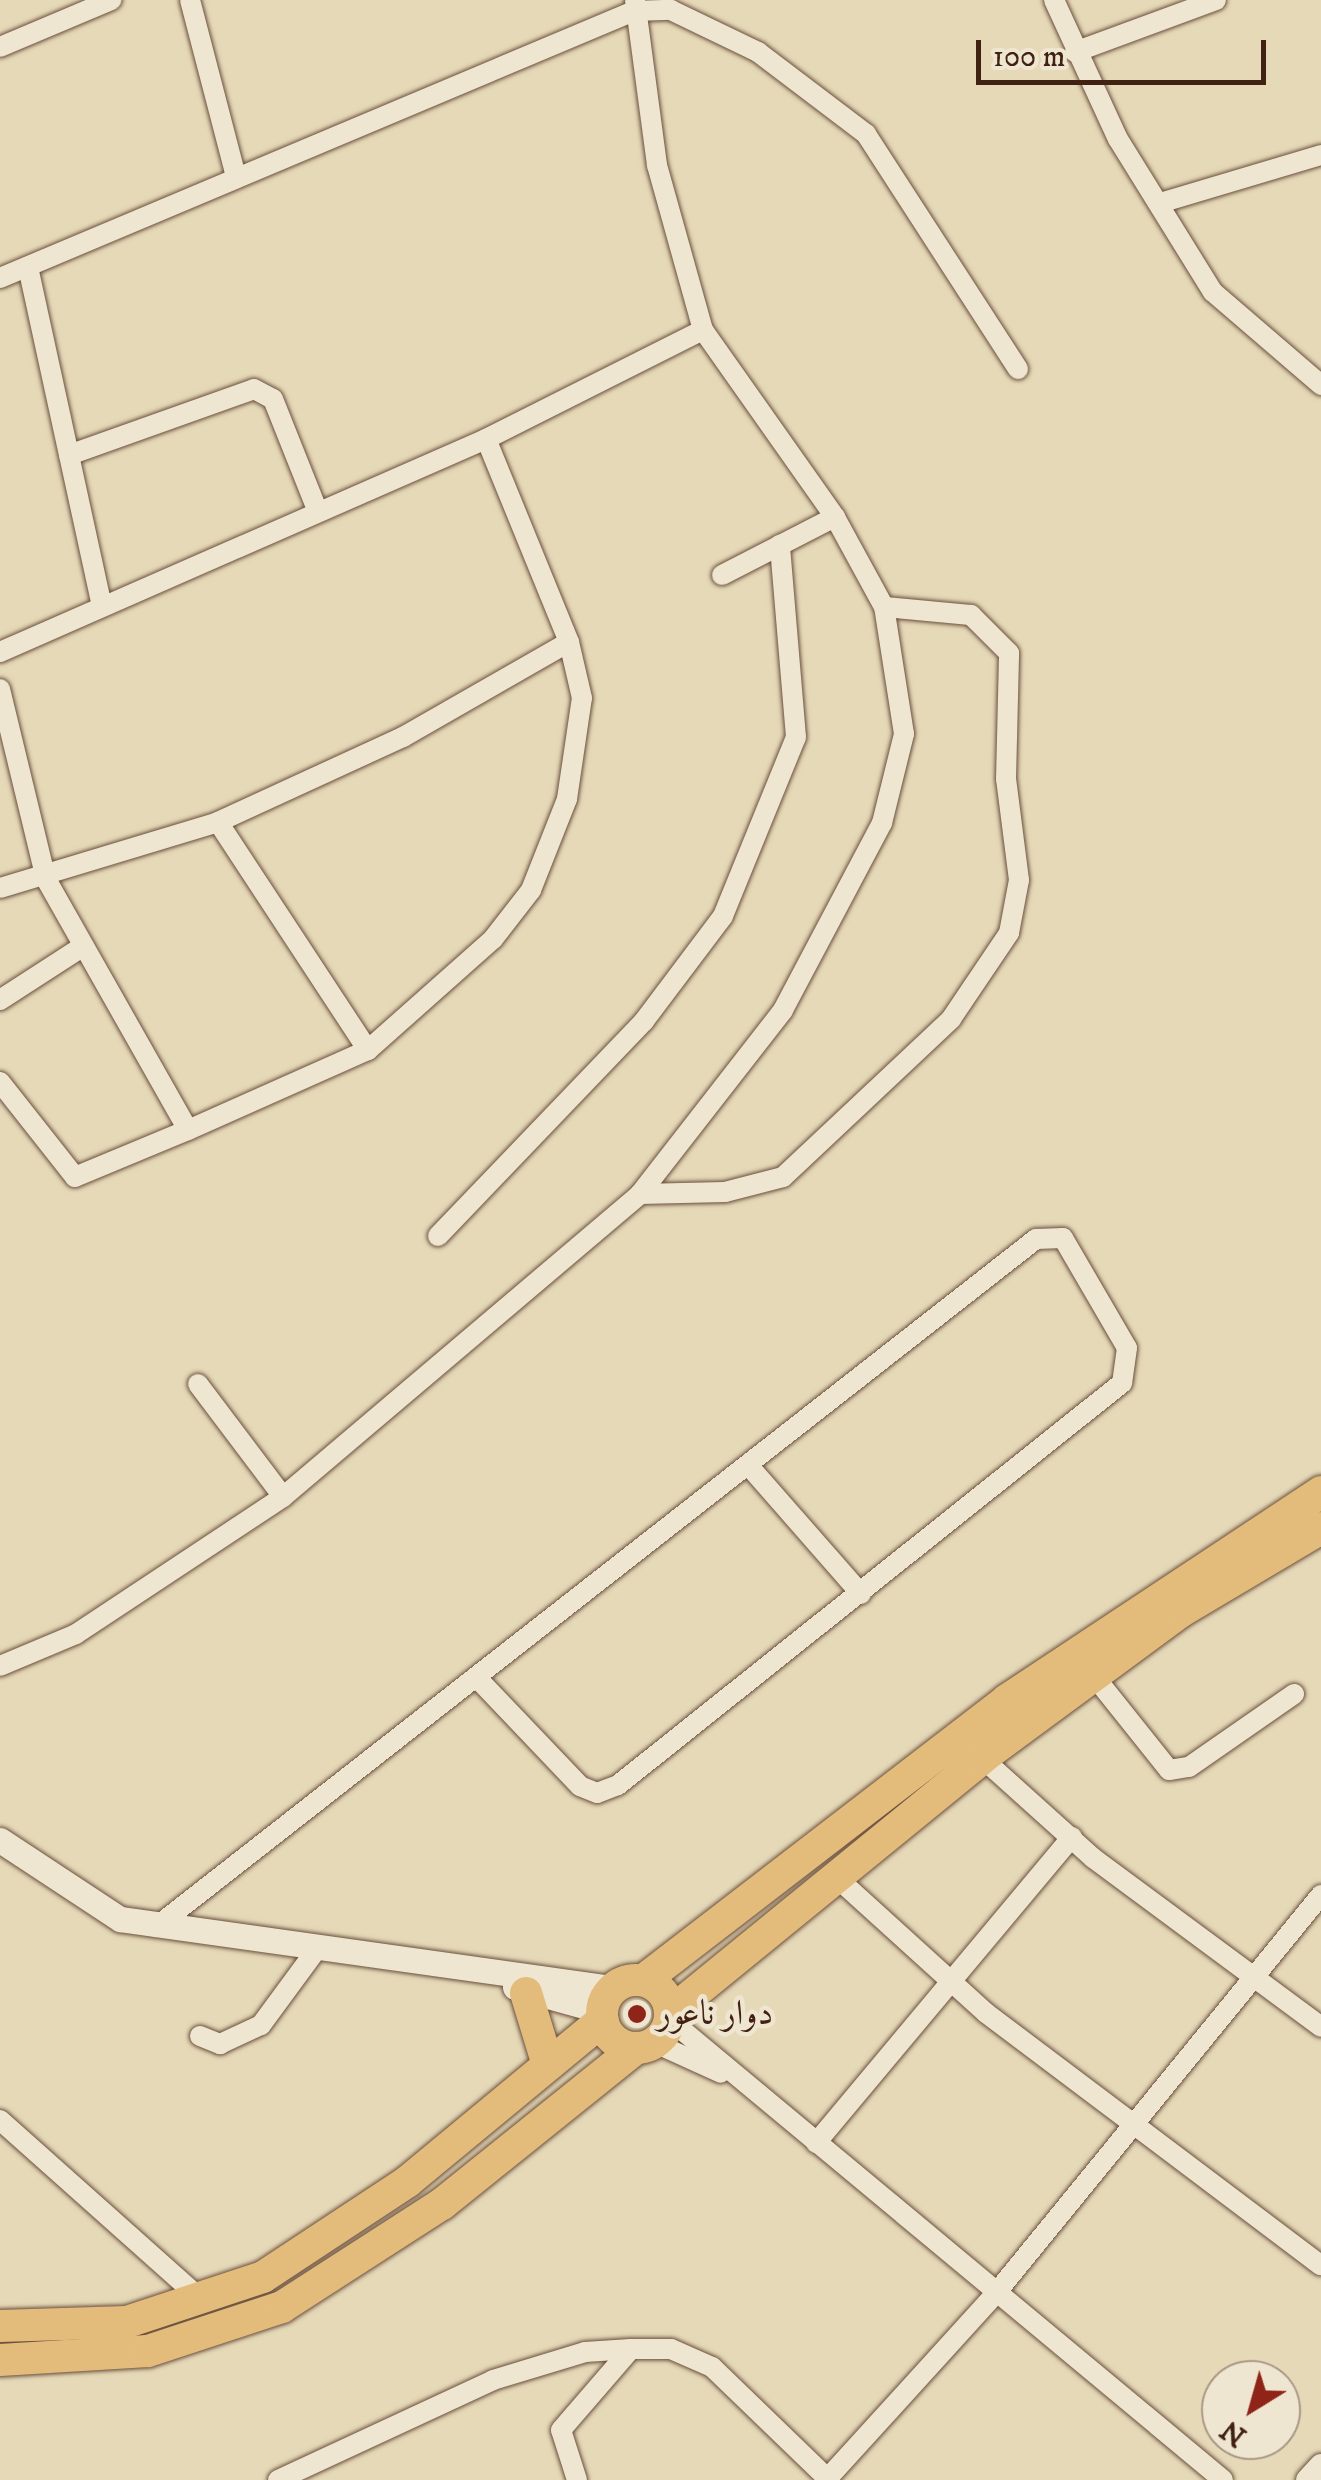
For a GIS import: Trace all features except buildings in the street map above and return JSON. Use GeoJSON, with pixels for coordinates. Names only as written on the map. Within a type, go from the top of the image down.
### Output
{"type":"FeatureCollection","features":[{"type":"Feature","properties":{"kind":"main road"},"geometry":{"type":"LineString","coordinates":[[0,2326],[126,2322],[204,2302],[339,2232],[548,2065],[616,2000],[1007,1700],[1321,1492]]}},
{"type":"Feature","properties":{"kind":"main road"},"geometry":{"type":"LineString","coordinates":[[0,2360],[148,2351],[282,2307],[442,2204],[658,2030],[982,1758],[1094,1676],[1321,1528]]}},
{"type":"Feature","properties":{"kind":"main road"},"geometry":{"type":"LineString","coordinates":[[514,1986],[548,2065]]}},
{"type":"Feature","properties":{"kind":"main road"},"geometry":{"type":"LineString","coordinates":[[616,2000],[658,2030]]}},
{"type":"Feature","properties":{"kind":"main road"},"geometry":{"type":"LineString","coordinates":[[616,2000],[658,2030]]}},
{"type":"Feature","properties":{"kind":"street"},"geometry":{"type":"LineString","coordinates":[[0,47],[110,0]]}},
{"type":"Feature","properties":{"kind":"street"},"geometry":{"type":"LineString","coordinates":[[190,0],[236,177]]}},
{"type":"Feature","properties":{"kind":"street"},"geometry":{"type":"LineString","coordinates":[[1054,0],[1075,52],[1213,292],[1321,385]]}},
{"type":"Feature","properties":{"kind":"street"},"geometry":{"type":"LineString","coordinates":[[1075,52],[1216,0]]}},
{"type":"Feature","properties":{"kind":"street"},"geometry":{"type":"LineString","coordinates":[[0,1666],[76,1634],[283,1497],[640,1194],[784,1010],[882,823],[904,734],[884,607],[835,517],[703,330],[658,166],[634,5]]}},
{"type":"Feature","properties":{"kind":"street"},"geometry":{"type":"LineString","coordinates":[[0,278],[634,5],[671,10],[705,25],[832,101],[896,171],[1018,369]]}},
{"type":"Feature","properties":{"kind":"street"},"geometry":{"type":"LineString","coordinates":[[1160,204],[1321,155]]}},
{"type":"Feature","properties":{"kind":"street"},"geometry":{"type":"LineString","coordinates":[[28,267],[102,603]]}},
{"type":"Feature","properties":{"kind":"street"},"geometry":{"type":"LineString","coordinates":[[0,652],[316,507],[486,439],[703,330]]}},
{"type":"Feature","properties":{"kind":"street"},"geometry":{"type":"LineString","coordinates":[[69,455],[254,389],[273,398],[316,507]]}},
{"type":"Feature","properties":{"kind":"street"},"geometry":{"type":"LineString","coordinates":[[0,1082],[75,1176],[368,1050],[493,939],[552,848],[582,698],[569,642],[486,439]]}},
{"type":"Feature","properties":{"kind":"street"},"geometry":{"type":"LineString","coordinates":[[722,575],[835,517]]}},
{"type":"Feature","properties":{"kind":"street"},"geometry":{"type":"LineString","coordinates":[[438,1236],[644,1021],[723,916],[796,737],[780,546]]}},
{"type":"Feature","properties":{"kind":"street"},"geometry":{"type":"LineString","coordinates":[[640,1194],[726,1192],[783,1178],[951,1019],[1009,933],[1019,880],[1006,779],[1009,653],[970,615],[884,607]]}},
{"type":"Feature","properties":{"kind":"street"},"geometry":{"type":"LineString","coordinates":[[0,888],[46,879],[218,822],[387,745],[569,642]]}},
{"type":"Feature","properties":{"kind":"street"},"geometry":{"type":"LineString","coordinates":[[0,690],[46,879],[188,1130]]}},
{"type":"Feature","properties":{"kind":"street"},"geometry":{"type":"LineString","coordinates":[[218,822],[368,1050]]}},
{"type":"Feature","properties":{"kind":"street"},"geometry":{"type":"LineString","coordinates":[[0,1000],[82,947]]}},
{"type":"Feature","properties":{"kind":"street"},"geometry":{"type":"LineString","coordinates":[[156,1927],[1036,1239],[1064,1238],[1127,1348],[1122,1383],[861,1594],[597,1793],[478,1679]]}},
{"type":"Feature","properties":{"kind":"street"},"geometry":{"type":"LineString","coordinates":[[198,1384],[283,1497]]}},
{"type":"Feature","properties":{"kind":"street"},"geometry":{"type":"LineString","coordinates":[[749,1466],[861,1594]]}},
{"type":"Feature","properties":{"kind":"street"},"geometry":{"type":"LineString","coordinates":[[1094,1676],[1142,1747],[1170,1770],[1189,1767],[1294,1694]]}},
{"type":"Feature","properties":{"kind":"street"},"geometry":{"type":"LineString","coordinates":[[982,1758],[1072,1837],[1321,2027]]}},
{"type":"Feature","properties":{"kind":"street"},"geometry":{"type":"LineString","coordinates":[[816,2143],[1072,1837]]}},
{"type":"Feature","properties":{"kind":"street"},"geometry":{"type":"LineString","coordinates":[[0,1840],[99,1910],[156,1927],[616,2000]]}},
{"type":"Feature","properties":{"kind":"street"},"geometry":{"type":"LineString","coordinates":[[836,1877],[953,1980],[1321,2265]]}},
{"type":"Feature","properties":{"kind":"street"},"geometry":{"type":"LineString","coordinates":[[278,2480],[493,2380],[585,2352],[632,2348],[671,2349],[712,2366],[828,2479],[996,2293],[1248,1974],[1321,1895]]}},
{"type":"Feature","properties":{"kind":"street"},"geometry":{"type":"LineString","coordinates":[[200,2036],[220,2044],[261,2025],[316,1950]]}},
{"type":"Feature","properties":{"kind":"street"},"geometry":{"type":"LineString","coordinates":[[658,2030],[741,2082],[1223,2480]]}},
{"type":"Feature","properties":{"kind":"street"},"geometry":{"type":"LineString","coordinates":[[0,2120],[204,2302]]}},
{"type":"Feature","properties":{"kind":"street"},"geometry":{"type":"LineString","coordinates":[[577,2480],[560,2430],[632,2348]]}},
{"type":"Feature","properties":{"kind":"street"},"geometry":{"type":"LineString","coordinates":[[1308,2480],[1321,2466]]}},
{"type":"Feature","properties":{"kind":"place","name":"دوار ناعور"},"geometry":{"type":"Point","coordinates":[637,2014]}}]}
